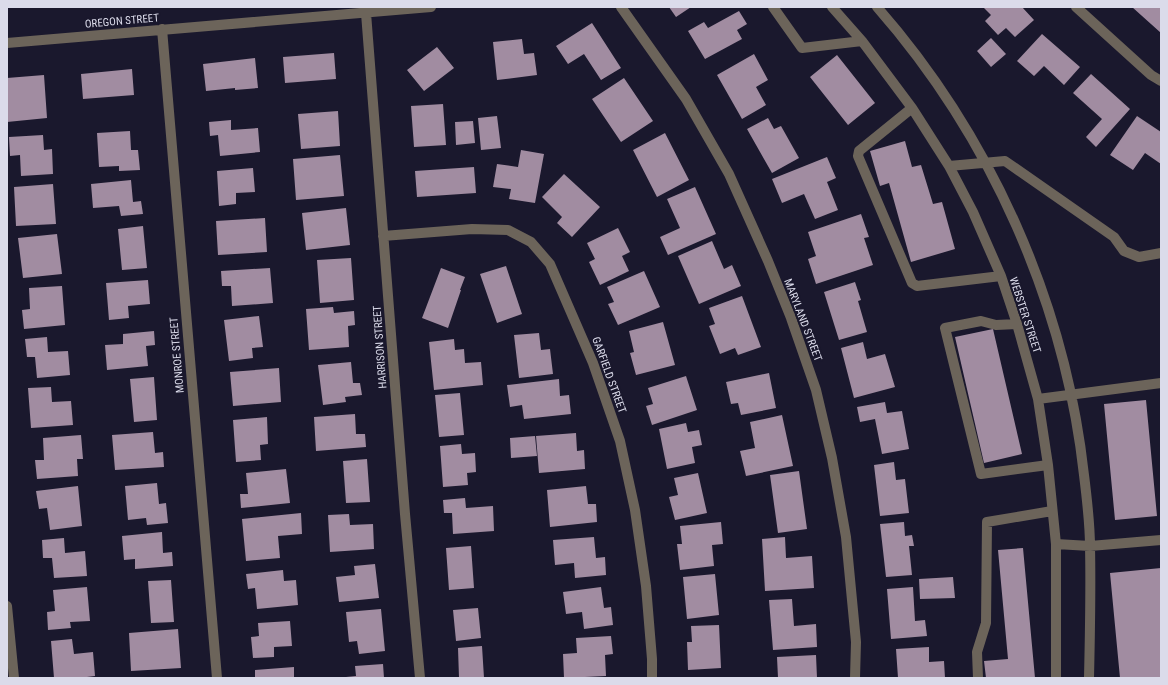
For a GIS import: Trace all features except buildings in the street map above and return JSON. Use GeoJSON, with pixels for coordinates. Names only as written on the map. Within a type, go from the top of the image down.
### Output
{"type":"FeatureCollection","features":[{"type":"Feature","properties":{"kind":"street","name":"OREGON STREET"},"geometry":{"type":"LineString","coordinates":[[7,43],[431,7]]}},
{"type":"Feature","properties":{"kind":"street","name":"MARYLAND STREET"},"geometry":{"type":"LineString","coordinates":[[620,7],[686,99],[729,174],[771,268],[814,382],[832,458],[846,537],[856,642],[855,678]]}},
{"type":"Feature","properties":{"kind":"street"},"geometry":{"type":"LineString","coordinates":[[774,7],[802,48],[862,41]]}},
{"type":"Feature","properties":{"kind":"street","name":"WEBSTER STREET"},"geometry":{"type":"LineString","coordinates":[[832,7],[862,41],[912,108],[949,166],[973,212],[1000,276],[1017,324],[1038,398],[1048,465],[1056,544],[1056,678]]}},
{"type":"Feature","properties":{"kind":"street","name":"WEBSTER STREET"},"geometry":{"type":"LineString","coordinates":[[877,7],[894,26],[946,95],[985,162],[1018,228],[1034,267],[1051,316],[1072,395],[1084,474],[1090,546],[1090,678]]}},
{"type":"Feature","properties":{"kind":"street"},"geometry":{"type":"LineString","coordinates":[[1076,7],[1151,74],[1161,81]]}},
{"type":"Feature","properties":{"kind":"street","name":"HARRISON STREET"},"geometry":{"type":"LineString","coordinates":[[366,13],[405,514],[420,678]]}},
{"type":"Feature","properties":{"kind":"street","name":"MONROE STREET"},"geometry":{"type":"LineString","coordinates":[[162,29],[217,678]]}},
{"type":"Feature","properties":{"kind":"street"},"geometry":{"type":"LineString","coordinates":[[912,108],[859,151],[858,156],[912,283],[917,286],[1000,276]]}},
{"type":"Feature","properties":{"kind":"street"},"geometry":{"type":"LineString","coordinates":[[949,166],[1005,161],[1114,237],[1124,251],[1139,257],[1161,253]]}},
{"type":"Feature","properties":{"kind":"street","name":"GARFIELD STREET"},"geometry":{"type":"LineString","coordinates":[[383,236],[472,229],[508,230],[531,242],[550,264],[593,363],[620,441],[635,510],[652,659],[652,678]]}},
{"type":"Feature","properties":{"kind":"street"},"geometry":{"type":"LineString","coordinates":[[1017,324],[996,324],[981,321],[945,328],[981,474],[1048,465]]}},
{"type":"Feature","properties":{"kind":"street"},"geometry":{"type":"LineString","coordinates":[[1038,398],[1161,383]]}},
{"type":"Feature","properties":{"kind":"street"},"geometry":{"type":"LineString","coordinates":[[978,678],[977,652],[986,623],[987,522],[1052,511]]}},
{"type":"Feature","properties":{"kind":"street"},"geometry":{"type":"LineString","coordinates":[[1056,544],[1090,546],[1161,540]]}},
{"type":"Feature","properties":{"kind":"street"},"geometry":{"type":"LineString","coordinates":[[7,606],[14,678]]}}]}
